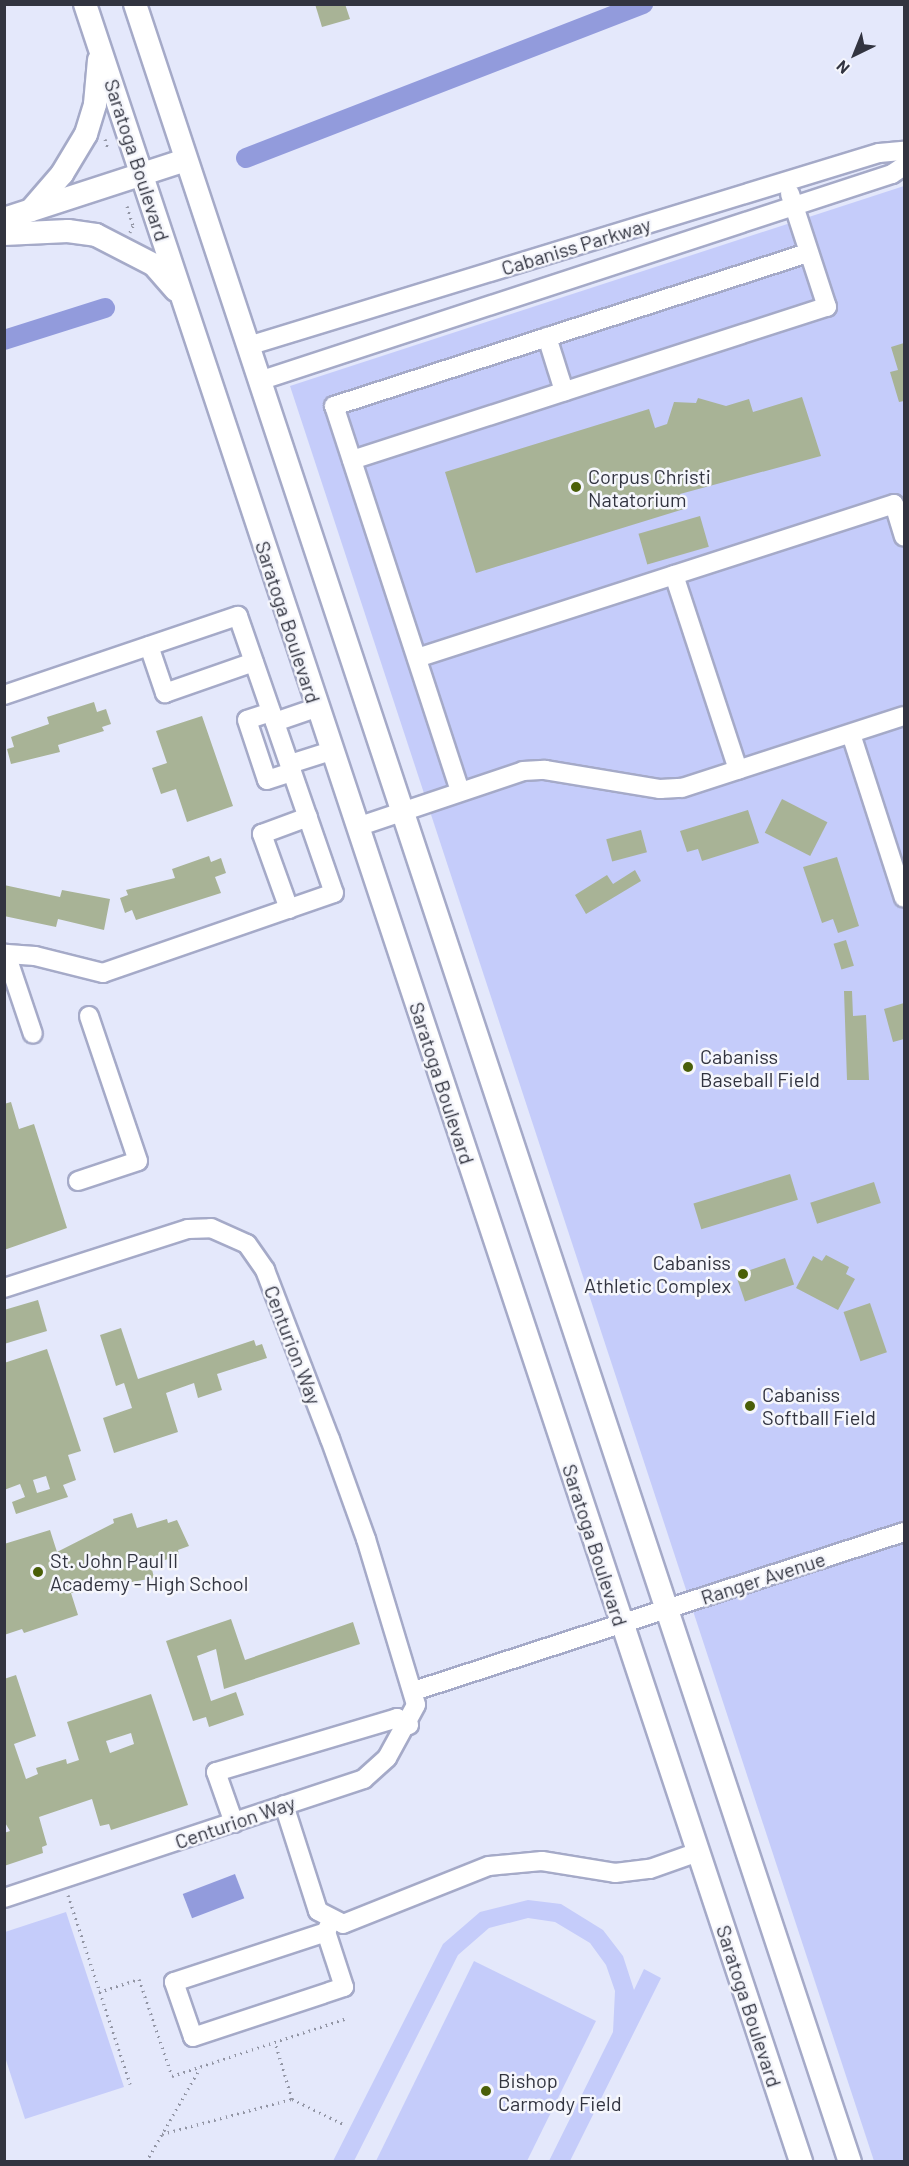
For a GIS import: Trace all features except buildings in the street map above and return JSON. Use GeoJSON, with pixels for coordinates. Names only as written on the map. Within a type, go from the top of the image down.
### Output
{"type":"FeatureCollection","features":[{"type":"Feature","properties":{"kind":"main road","name":"Saratoga Boulevard"},"geometry":{"type":"LineString","coordinates":[[85,4],[316,708],[801,2162]]}},
{"type":"Feature","properties":{"kind":"main road"},"geometry":{"type":"LineString","coordinates":[[135,4],[850,2162]]}},
{"type":"Feature","properties":{"kind":"main road"},"geometry":{"type":"LineString","coordinates":[[31,210],[62,174],[86,134],[95,104],[100,49]]}},
{"type":"Feature","properties":{"kind":"main road"},"geometry":{"type":"LineString","coordinates":[[4,219],[186,159]]}},
{"type":"Feature","properties":{"kind":"main road"},"geometry":{"type":"LineString","coordinates":[[4,234],[68,231],[96,235],[154,265],[182,297]]}},
{"type":"Feature","properties":{"kind":"street","name":"Cabaniss Parkway"},"geometry":{"type":"LineString","coordinates":[[248,346],[879,153],[904,151]]}},
{"type":"Feature","properties":{"kind":"street","name":"Cabaniss Parkway"},"geometry":{"type":"LineString","coordinates":[[259,381],[892,174],[904,166]]}},
{"type":"Feature","properties":{"kind":"street"},"geometry":{"type":"LineString","coordinates":[[352,460],[827,307],[786,181]]}},
{"type":"Feature","properties":{"kind":"street"},"geometry":{"type":"LineString","coordinates":[[460,791],[334,406],[809,253]]}},
{"type":"Feature","properties":{"kind":"street"},"geometry":{"type":"LineString","coordinates":[[547,337],[564,391]]}},
{"type":"Feature","properties":{"kind":"street"},"geometry":{"type":"LineString","coordinates":[[417,658],[894,504],[904,536]]}},
{"type":"Feature","properties":{"kind":"street"},"geometry":{"type":"LineString","coordinates":[[674,575],[738,770]]}},
{"type":"Feature","properties":{"kind":"street"},"geometry":{"type":"LineString","coordinates":[[4,695],[238,616],[334,893],[103,973],[62,962],[5,954],[33,1034]]}},
{"type":"Feature","properties":{"kind":"street"},"geometry":{"type":"LineString","coordinates":[[149,646],[165,693],[254,662]]}},
{"type":"Feature","properties":{"kind":"street"},"geometry":{"type":"LineString","coordinates":[[316,708],[247,720],[267,780],[331,751]]}},
{"type":"Feature","properties":{"kind":"street"},"geometry":{"type":"LineString","coordinates":[[357,827],[523,771],[672,789],[904,716]]}},
{"type":"Feature","properties":{"kind":"street"},"geometry":{"type":"LineString","coordinates":[[851,734],[904,898]]}},
{"type":"Feature","properties":{"kind":"street"},"geometry":{"type":"LineString","coordinates":[[289,909],[262,834],[308,818]]}},
{"type":"Feature","properties":{"kind":"street"},"geometry":{"type":"LineString","coordinates":[[78,1181],[138,1161],[89,1016]]}},
{"type":"Feature","properties":{"kind":"street","name":"Centurion Way"},"geometry":{"type":"LineString","coordinates":[[4,1288],[188,1229],[211,1228],[247,1245],[265,1270],[330,1438],[414,1691],[416,1705],[409,1725],[387,1758],[364,1779],[4,1898]]}},
{"type":"Feature","properties":{"kind":"street","name":"Ranger Avenue"},"geometry":{"type":"LineString","coordinates":[[622,1624],[904,1532]]}},
{"type":"Feature","properties":{"kind":"street"},"geometry":{"type":"LineString","coordinates":[[414,1691],[622,1624]]}},
{"type":"Feature","properties":{"kind":"street"},"geometry":{"type":"LineString","coordinates":[[234,1823],[216,1772],[397,1718],[409,1725]]}},
{"type":"Feature","properties":{"kind":"street"},"geometry":{"type":"LineString","coordinates":[[284,1805],[318,1911],[329,1926],[344,1987],[193,2037],[174,1982],[329,1926],[343,1924],[489,1866],[542,1862],[615,1873],[650,1869],[698,1852]]}},
{"type":"Feature","properties":{"kind":"path"},"geometry":{"type":"LineString","coordinates":[[127,206],[134,226],[127,237]]}},
{"type":"Feature","properties":{"kind":"path"},"geometry":{"type":"LineString","coordinates":[[62,1878],[130,2084]]}},
{"type":"Feature","properties":{"kind":"path"},"geometry":{"type":"LineString","coordinates":[[275,2042],[292,2099]]}},
{"type":"Feature","properties":{"kind":"path"},"geometry":{"type":"LineString","coordinates":[[146,2162],[201,2066]]}},
{"type":"Feature","properties":{"kind":"path"},"geometry":{"type":"LineString","coordinates":[[162,2134],[292,2099],[345,2125]]}},
{"type":"Feature","properties":{"kind":"shaded area","name":"Cabaniss Athletic Complex"},"geometry":{"type":"Polygon","coordinates":[[[904,186],[904,2161],[874,2161],[290,386],[904,186]]]}},
{"type":"Feature","properties":{"kind":"shaded area"},"geometry":{"type":"Polygon","coordinates":[[[235,1874],[244,1898],[192,1918],[183,1894],[235,1874]]]}},
{"type":"Feature","properties":{"kind":"shaded area"},"geometry":{"type":"Polygon","coordinates":[[[528,1900],[561,1904],[603,1930],[623,1956],[634,1990],[644,1969],[661,1978],[570,2161],[549,2161],[613,2032],[615,1991],[606,1965],[590,1943],[555,1922],[528,1918],[489,1928],[458,1955],[354,2161],[333,2161],[443,1944],[480,1912],[528,1900]]]}},
{"type":"Feature","properties":{"kind":"shaded area"},"geometry":{"type":"Polygon","coordinates":[[[66,1912],[124,2087],[25,2119],[5,2057],[5,1932],[66,1912]]]}},
{"type":"Feature","properties":{"kind":"shaded area","name":"Bishop Carmody Field"},"geometry":{"type":"Polygon","coordinates":[[[474,1961],[596,2021],[527,2161],[376,2161],[474,1961]]]}},
{"type":"Feature","properties":{"kind":"waterway"},"geometry":{"type":"LineString","coordinates":[[246,158],[643,4]]}},
{"type":"Feature","properties":{"kind":"waterway"},"geometry":{"type":"LineString","coordinates":[[4,340],[105,308]]}},
{"type":"Feature","properties":{"kind":"place","name":"Corpus Christi Natatorium"},"geometry":{"type":"Point","coordinates":[576,487]}},
{"type":"Feature","properties":{"kind":"place","name":"Cabaniss Baseball Field"},"geometry":{"type":"Point","coordinates":[688,1067]}},
{"type":"Feature","properties":{"kind":"place","name":"Cabaniss Athletic Complex"},"geometry":{"type":"Point","coordinates":[743,1274]}},
{"type":"Feature","properties":{"kind":"place","name":"Cabaniss Softball Field"},"geometry":{"type":"Point","coordinates":[750,1406]}},
{"type":"Feature","properties":{"kind":"place","name":"St. John Paul II Academy - High School"},"geometry":{"type":"Point","coordinates":[38,1572]}},
{"type":"Feature","properties":{"kind":"place","name":"Bishop Carmody Field"},"geometry":{"type":"Point","coordinates":[486,2091]}}]}
